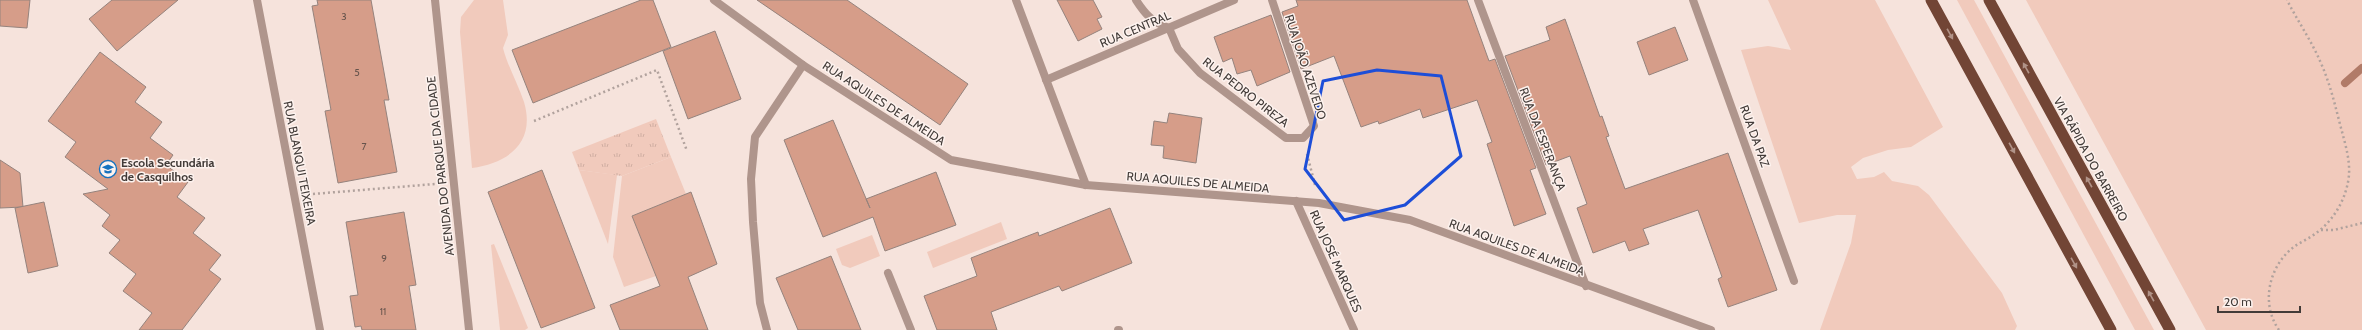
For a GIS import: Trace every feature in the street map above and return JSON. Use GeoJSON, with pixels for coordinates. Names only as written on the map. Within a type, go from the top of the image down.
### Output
{"type":"FeatureCollection","features":[{"type":"Feature","properties":{"kind":"highway"},"geometry":{"type":"LineString","coordinates":[[1931,0],[2111,330]]}},
{"type":"Feature","properties":{"kind":"highway","name":"VIA RÁPIDA DO BARREIRO"},"geometry":{"type":"LineString","coordinates":[[1989,0],[2170,330]]}},
{"type":"Feature","properties":{"kind":"street","name":"RUA BLANQUI TEIXEIRA"},"geometry":{"type":"LineString","coordinates":[[257,0],[320,330]]}},
{"type":"Feature","properties":{"kind":"street","name":"AVENIDA DO PARQUE DA CIDADE"},"geometry":{"type":"LineString","coordinates":[[435,0],[469,330]]}},
{"type":"Feature","properties":{"kind":"street","name":"RUA AQUILES DE ALMEIDA"},"geometry":{"type":"LineString","coordinates":[[714,0],[803,65],[951,160],[1086,185],[1319,203],[1410,220],[1586,286],[1711,330]]}},
{"type":"Feature","properties":{"kind":"street"},"geometry":{"type":"LineString","coordinates":[[1016,0],[1086,185]]}},
{"type":"Feature","properties":{"kind":"street"},"geometry":{"type":"LineString","coordinates":[[1136,0],[1146,16],[1155,23],[1169,28]]}},
{"type":"Feature","properties":{"kind":"street","name":"RUA CENTRAL"},"geometry":{"type":"LineString","coordinates":[[1046,80],[1234,0]]}},
{"type":"Feature","properties":{"kind":"street","name":"RUA JOÃO AZEVEDO"},"geometry":{"type":"LineString","coordinates":[[1272,0],[1314,126],[1303,138]]}},
{"type":"Feature","properties":{"kind":"street","name":"RUA DA ESPERANÇA"},"geometry":{"type":"LineString","coordinates":[[1478,0],[1586,286]]}},
{"type":"Feature","properties":{"kind":"street","name":"RUA DA PAZ"},"geometry":{"type":"LineString","coordinates":[[1693,0],[1794,281]]}},
{"type":"Feature","properties":{"kind":"street","name":"RUA PEDRO PIREZA"},"geometry":{"type":"LineString","coordinates":[[1169,28],[1178,49],[1200,73],[1286,138],[1303,138]]}},
{"type":"Feature","properties":{"kind":"street"},"geometry":{"type":"LineString","coordinates":[[767,330],[760,303],[753,222],[752,180],[755,138],[803,65]]}},
{"type":"Feature","properties":{"kind":"street","name":"RUA JOSÉ MARQUES"},"geometry":{"type":"LineString","coordinates":[[1296,201],[1354,330]]}},
{"type":"Feature","properties":{"kind":"street"},"geometry":{"type":"LineString","coordinates":[[888,273],[910,330]]}},
{"type":"Feature","properties":{"kind":"path"},"geometry":{"type":"LineString","coordinates":[[2279,330],[2270,310],[2268,294],[2276,266],[2294,247],[2320,230],[2333,217],[2344,196],[2349,176],[2348,156],[2332,93],[2322,67],[2287,0]]}},
{"type":"Feature","properties":{"kind":"path"},"geometry":{"type":"LineString","coordinates":[[534,121],[657,70],[687,151]]}},
{"type":"Feature","properties":{"kind":"path"},"geometry":{"type":"LineString","coordinates":[[1303,138],[1319,203]]}},
{"type":"Feature","properties":{"kind":"path"},"geometry":{"type":"LineString","coordinates":[[294,195],[454,182]]}},
{"type":"Feature","properties":{"kind":"path"},"geometry":{"type":"LineString","coordinates":[[2320,230],[2334,230],[2362,223]]}},
{"type":"Feature","properties":{"kind":"highlighted area"},"geometry":{"type":"Polygon","coordinates":[[[1377,70],[1441,76],[1461,156],[1405,205],[1344,220],[1305,169],[1323,81],[1377,70]]]}},
{"type":"Feature","properties":{"kind":"green space"},"geometry":{"type":"Polygon","coordinates":[[[474,0],[503,0],[508,35],[503,48],[524,102],[527,116],[526,129],[522,140],[516,148],[507,156],[497,161],[472,168],[460,32],[461,17],[474,0]]]}},
{"type":"Feature","properties":{"kind":"green space"},"geometry":{"type":"Polygon","coordinates":[[[1768,0],[1875,0],[1943,127],[1911,147],[1888,150],[1863,158],[1851,167],[1857,179],[1874,177],[1884,172],[1892,181],[1918,186],[1929,195],[2002,293],[2017,326],[2015,330],[1820,330],[1851,243],[1856,215],[1837,215],[1799,223],[1741,50],[1768,46],[1791,50],[1768,0]]]}},
{"type":"Feature","properties":{"kind":"green space"},"geometry":{"type":"Polygon","coordinates":[[[1957,0],[1974,0],[2154,330],[2135,330],[1957,0]]]}},
{"type":"Feature","properties":{"kind":"green space"},"geometry":{"type":"Polygon","coordinates":[[[2026,0],[2362,0],[2362,330],[2206,330],[2026,0]]]}},
{"type":"Feature","properties":{"kind":"green space"},"geometry":{"type":"Polygon","coordinates":[[[656,119],[671,157],[622,176],[579,170],[572,152],[656,119]]]}},
{"type":"Feature","properties":{"kind":"green space"},"geometry":{"type":"Polygon","coordinates":[[[671,157],[686,194],[632,216],[656,276],[624,287],[613,257],[622,176],[671,157]]]}},
{"type":"Feature","properties":{"kind":"green space"},"geometry":{"type":"Polygon","coordinates":[[[579,170],[617,175],[608,244],[579,170]]]}},
{"type":"Feature","properties":{"kind":"green space"},"geometry":{"type":"Polygon","coordinates":[[[1001,222],[1007,239],[933,268],[927,252],[1001,222]]]}},
{"type":"Feature","properties":{"kind":"green space"},"geometry":{"type":"Polygon","coordinates":[[[872,235],[880,256],[850,268],[842,265],[836,249],[872,235]]]}},
{"type":"Feature","properties":{"kind":"green space"},"geometry":{"type":"Polygon","coordinates":[[[494,244],[528,328],[525,330],[500,330],[491,245],[494,244]]]}},
{"type":"Feature","properties":{"kind":"building"},"geometry":{"type":"Polygon","coordinates":[[[0,0],[30,0],[27,28],[0,26],[0,0]]]}},
{"type":"Feature","properties":{"kind":"building"},"geometry":{"type":"Polygon","coordinates":[[[112,0],[178,0],[117,51],[89,19],[112,0]]]}},
{"type":"Feature","properties":{"kind":"building"},"geometry":{"type":"Polygon","coordinates":[[[317,0],[371,0],[389,100],[384,100],[397,172],[338,183],[325,111],[331,110],[312,6],[318,5],[317,0]]]}},
{"type":"Feature","properties":{"kind":"building"},"geometry":{"type":"Polygon","coordinates":[[[641,0],[653,0],[671,47],[533,103],[512,50],[641,0]]]}},
{"type":"Feature","properties":{"kind":"building"},"geometry":{"type":"Polygon","coordinates":[[[757,0],[847,0],[968,84],[940,125],[757,0]]]}},
{"type":"Feature","properties":{"kind":"building"},"geometry":{"type":"Polygon","coordinates":[[[1057,0],[1093,0],[1102,17],[1097,19],[1102,29],[1078,41],[1057,0]]]}},
{"type":"Feature","properties":{"kind":"building"},"geometry":{"type":"Polygon","coordinates":[[[1296,0],[1467,0],[1489,61],[1495,59],[1536,168],[1530,170],[1546,214],[1514,226],[1487,144],[1492,142],[1477,100],[1423,118],[1420,109],[1379,124],[1378,121],[1361,127],[1334,56],[1301,69],[1282,12],[1298,6],[1296,0]]]}},
{"type":"Feature","properties":{"kind":"building"},"geometry":{"type":"Polygon","coordinates":[[[1271,15],[1290,72],[1257,86],[1251,70],[1237,74],[1232,58],[1223,62],[1214,37],[1271,15]]]}},
{"type":"Feature","properties":{"kind":"building"},"geometry":{"type":"Polygon","coordinates":[[[1565,19],[1600,117],[1602,116],[1609,136],[1606,137],[1625,189],[1728,153],[1777,290],[1728,307],[1718,279],[1722,277],[1698,210],[1643,229],[1649,244],[1629,251],[1625,241],[1593,253],[1577,208],[1587,204],[1570,156],[1546,165],[1505,56],[1550,40],[1546,27],[1565,19]]]}},
{"type":"Feature","properties":{"kind":"building"},"geometry":{"type":"Polygon","coordinates":[[[1675,27],[1688,60],[1649,75],[1637,42],[1675,27]]]}},
{"type":"Feature","properties":{"kind":"building"},"geometry":{"type":"Polygon","coordinates":[[[715,31],[741,99],[688,119],[663,51],[715,31]]]}},
{"type":"Feature","properties":{"kind":"building"},"geometry":{"type":"Polygon","coordinates":[[[100,52],[146,87],[135,102],[162,122],[150,138],[173,155],[166,165],[188,182],[177,197],[205,218],[193,233],[221,255],[209,270],[221,279],[182,330],[139,330],[152,313],[123,291],[136,274],[109,253],[120,240],[102,226],[110,215],[83,194],[108,189],[65,157],[76,142],[48,121],[100,52]]]}},
{"type":"Feature","properties":{"kind":"building"},"geometry":{"type":"Polygon","coordinates":[[[1169,113],[1202,118],[1196,163],[1163,158],[1164,146],[1151,145],[1154,121],[1167,123],[1169,113]]]}},
{"type":"Feature","properties":{"kind":"building"},"geometry":{"type":"Polygon","coordinates":[[[833,120],[866,199],[936,172],[956,225],[885,251],[873,217],[823,237],[784,140],[833,120]]]}},
{"type":"Feature","properties":{"kind":"building"},"geometry":{"type":"Polygon","coordinates":[[[0,160],[20,173],[23,207],[0,208],[0,160]]]}},
{"type":"Feature","properties":{"kind":"building"},"geometry":{"type":"Polygon","coordinates":[[[542,170],[595,308],[541,328],[488,192],[542,170]]]}},
{"type":"Feature","properties":{"kind":"building"},"geometry":{"type":"Polygon","coordinates":[[[691,192],[717,264],[688,277],[708,330],[620,330],[610,305],[660,286],[632,216],[691,192]]]}},
{"type":"Feature","properties":{"kind":"building"},"geometry":{"type":"Polygon","coordinates":[[[44,202],[58,266],[28,273],[15,208],[44,202]]]}},
{"type":"Feature","properties":{"kind":"building"},"geometry":{"type":"Polygon","coordinates":[[[1110,208],[1132,263],[1062,291],[1059,286],[991,312],[997,330],[937,330],[924,296],[977,276],[971,258],[1038,232],[1039,236],[1110,208]]]}},
{"type":"Feature","properties":{"kind":"building"},"geometry":{"type":"Polygon","coordinates":[[[404,212],[416,285],[409,286],[416,330],[362,330],[361,326],[355,327],[350,296],[358,295],[346,222],[404,212]]]}},
{"type":"Feature","properties":{"kind":"building"},"geometry":{"type":"Polygon","coordinates":[[[831,256],[861,330],[798,330],[776,278],[831,256]]]}},
{"type":"Feature","properties":{"kind":"waterway"},"geometry":{"type":"LineString","coordinates":[[2345,83],[2362,68]]}},
{"type":"Feature","properties":{"kind":"place","name":"Escola Secundária de Casquilhos"},"geometry":{"type":"Point","coordinates":[108,169]}}]}
